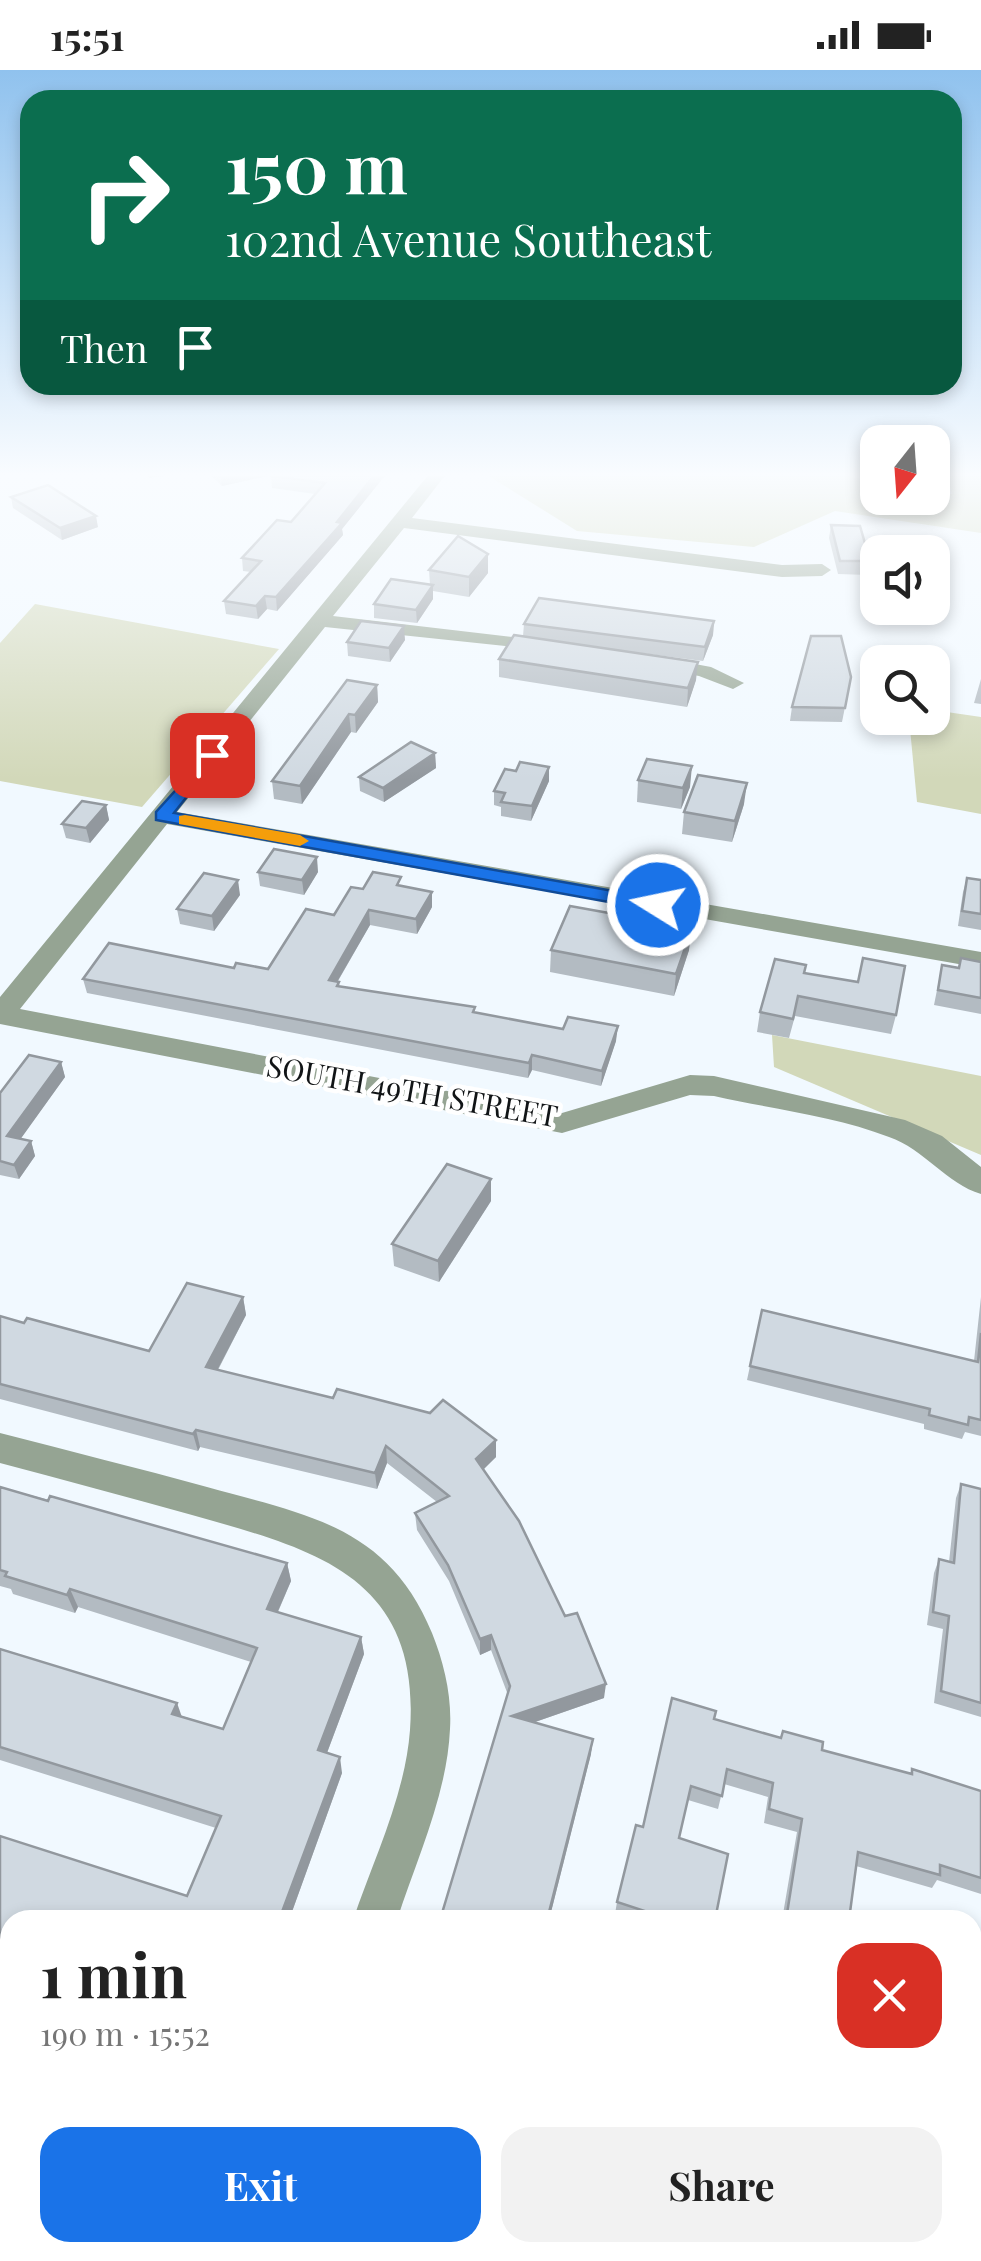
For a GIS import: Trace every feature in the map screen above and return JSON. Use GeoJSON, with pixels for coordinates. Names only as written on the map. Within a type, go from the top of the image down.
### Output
{"type":"FeatureCollection","features":[{"type":"Feature","properties":{"kind":"street"},"geometry":{"type":"LineString","coordinates":[[0,1015],[358,575]]}},
{"type":"Feature","properties":{"kind":"street"},"geometry":{"type":"LineString","coordinates":[[322,621],[561,649]]}},
{"type":"Feature","properties":{"kind":"street"},"geometry":{"type":"LineString","coordinates":[[633,660],[704,671],[732,682]]}},
{"type":"Feature","properties":{"kind":"street"},"geometry":{"type":"LineString","coordinates":[[162,816],[981,960]]}},
{"type":"Feature","properties":{"kind":"street","name":"SOUTH 49TH STREET"},"geometry":{"type":"LineString","coordinates":[[0,1015],[547,1121],[562,1122],[690,1086],[714,1086],[896,1127],[932,1144],[981,1183]]}},
{"type":"Feature","properties":{"kind":"street"},"geometry":{"type":"LineString","coordinates":[[0,1448],[287,1524],[334,1543],[374,1572],[415,1638],[429,1681],[430,1733],[417,1791],[377,1910]]}},
{"type":"Feature","properties":{"kind":"green space"},"geometry":{"type":"Polygon","coordinates":[[[35,604],[279,649],[142,807],[0,781],[0,643],[35,604]]]}},
{"type":"Feature","properties":{"kind":"green space"},"geometry":{"type":"Polygon","coordinates":[[[950,712],[981,717],[981,814],[917,802],[911,735],[950,735],[950,712]]]}},
{"type":"Feature","properties":{"kind":"green space"},"geometry":{"type":"Polygon","coordinates":[[[772,1035],[981,1076],[981,1155],[774,1067],[772,1035]]]}},
{"type":"Feature","properties":{"kind":"building"},"geometry":{"type":"Polygon","coordinates":[[[248,575],[295,575],[276,597],[265,596],[256,606],[224,601],[248,575]]]}},
{"type":"Feature","properties":{"kind":"building"},"geometry":{"type":"Polygon","coordinates":[[[391,579],[433,585],[416,610],[374,604],[391,579]]]}},
{"type":"Feature","properties":{"kind":"building"},"geometry":{"type":"Polygon","coordinates":[[[539,598],[714,621],[705,647],[524,624],[539,598]]]}},
{"type":"Feature","properties":{"kind":"building"},"geometry":{"type":"Polygon","coordinates":[[[361,621],[404,626],[389,648],[347,642],[361,621]]]}},
{"type":"Feature","properties":{"kind":"building"},"geometry":{"type":"Polygon","coordinates":[[[514,635],[698,662],[688,688],[499,659],[514,635]]]}},
{"type":"Feature","properties":{"kind":"building"},"geometry":{"type":"Polygon","coordinates":[[[811,636],[841,636],[851,677],[845,708],[792,707],[811,636]]]}},
{"type":"Feature","properties":{"kind":"building"},"geometry":{"type":"Polygon","coordinates":[[[347,680],[377,685],[355,715],[349,714],[300,786],[272,781],[347,680]]]}},
{"type":"Feature","properties":{"kind":"building"},"geometry":{"type":"Polygon","coordinates":[[[411,742],[435,753],[383,788],[359,777],[411,742]]]}},
{"type":"Feature","properties":{"kind":"building"},"geometry":{"type":"Polygon","coordinates":[[[647,759],[692,766],[683,788],[638,780],[647,759]]]}},
{"type":"Feature","properties":{"kind":"building"},"geometry":{"type":"Polygon","coordinates":[[[520,762],[549,767],[532,806],[501,802],[505,793],[494,791],[505,769],[516,771],[520,762]]]}},
{"type":"Feature","properties":{"kind":"building"},"geometry":{"type":"Polygon","coordinates":[[[698,775],[747,783],[735,821],[684,812],[698,775]]]}},
{"type":"Feature","properties":{"kind":"building"},"geometry":{"type":"Polygon","coordinates":[[[82,801],[106,805],[86,828],[62,824],[82,801]]]}},
{"type":"Feature","properties":{"kind":"building"},"geometry":{"type":"Polygon","coordinates":[[[274,849],[317,857],[302,880],[258,872],[274,849]]]}},
{"type":"Feature","properties":{"kind":"building"},"geometry":{"type":"Polygon","coordinates":[[[373,872],[401,877],[397,885],[432,892],[416,919],[369,910],[329,980],[339,982],[337,986],[475,1007],[473,1012],[563,1029],[568,1017],[618,1026],[602,1071],[532,1055],[529,1063],[83,979],[109,943],[234,968],[236,963],[268,969],[306,909],[334,915],[351,887],[363,889],[373,872]]]}},
{"type":"Feature","properties":{"kind":"building"},"geometry":{"type":"Polygon","coordinates":[[[204,873],[238,880],[212,916],[177,909],[204,873]]]}},
{"type":"Feature","properties":{"kind":"building"},"geometry":{"type":"Polygon","coordinates":[[[967,878],[981,880],[981,914],[962,911],[967,878]]]}},
{"type":"Feature","properties":{"kind":"building"},"geometry":{"type":"Polygon","coordinates":[[[570,906],[692,928],[676,974],[551,950],[570,906]]]}},
{"type":"Feature","properties":{"kind":"building"},"geometry":{"type":"Polygon","coordinates":[[[863,958],[905,966],[896,1015],[798,996],[793,1019],[760,1012],[775,959],[806,965],[804,973],[858,982],[863,958]]]}},
{"type":"Feature","properties":{"kind":"building"},"geometry":{"type":"Polygon","coordinates":[[[961,958],[981,962],[981,998],[938,990],[942,965],[959,968],[961,958]]]}},
{"type":"Feature","properties":{"kind":"building"},"geometry":{"type":"Polygon","coordinates":[[[29,1055],[61,1062],[7,1136],[31,1141],[14,1165],[0,1161],[0,1093],[29,1055]]]}},
{"type":"Feature","properties":{"kind":"building"},"geometry":{"type":"Polygon","coordinates":[[[447,1164],[491,1179],[438,1261],[392,1244],[447,1164]]]}},
{"type":"Feature","properties":{"kind":"building"},"geometry":{"type":"Polygon","coordinates":[[[187,1283],[243,1297],[206,1367],[333,1398],[337,1389],[430,1413],[443,1400],[496,1440],[476,1459],[519,1521],[565,1616],[577,1613],[606,1684],[512,1716],[593,1739],[550,1910],[443,1910],[510,1686],[491,1635],[480,1639],[448,1565],[415,1513],[449,1496],[386,1446],[375,1473],[196,1430],[193,1434],[0,1384],[0,1316],[24,1323],[27,1318],[149,1351],[187,1283]]]}},
{"type":"Feature","properties":{"kind":"building"},"geometry":{"type":"Polygon","coordinates":[[[762,1310],[978,1362],[981,1333],[981,1420],[969,1417],[968,1425],[929,1415],[930,1409],[750,1366],[762,1310]]]}},
{"type":"Feature","properties":{"kind":"building"},"geometry":{"type":"Polygon","coordinates":[[[961,1484],[981,1489],[981,1703],[941,1691],[949,1616],[933,1612],[939,1559],[954,1563],[961,1484]]]}},
{"type":"Feature","properties":{"kind":"building"},"geometry":{"type":"Polygon","coordinates":[[[0,1487],[48,1501],[50,1496],[287,1563],[267,1609],[361,1637],[318,1750],[340,1757],[283,1910],[0,1910],[0,1836],[187,1896],[221,1816],[0,1747],[0,1649],[177,1703],[172,1714],[223,1729],[257,1648],[70,1589],[67,1595],[5,1576],[7,1572],[0,1570],[0,1487]]]}},
{"type":"Feature","properties":{"kind":"building"},"geometry":{"type":"Polygon","coordinates":[[[672,1698],[716,1711],[714,1719],[781,1738],[783,1731],[823,1742],[822,1750],[912,1774],[912,1769],[981,1791],[981,1878],[940,1865],[940,1875],[858,1852],[850,1910],[788,1910],[802,1819],[769,1809],[773,1783],[727,1769],[722,1796],[691,1786],[679,1838],[728,1854],[717,1910],[642,1910],[617,1902],[636,1825],[643,1827],[672,1698]]]}},
{"type":"Feature","properties":{"kind":"slow traffic"},"geometry":{"type":"LineString","coordinates":[[185,820],[300,841]]}},
{"type":"Feature","properties":{"kind":"route"},"geometry":{"type":"LineString","coordinates":[[212,755],[162,816],[658,905]]}}]}
